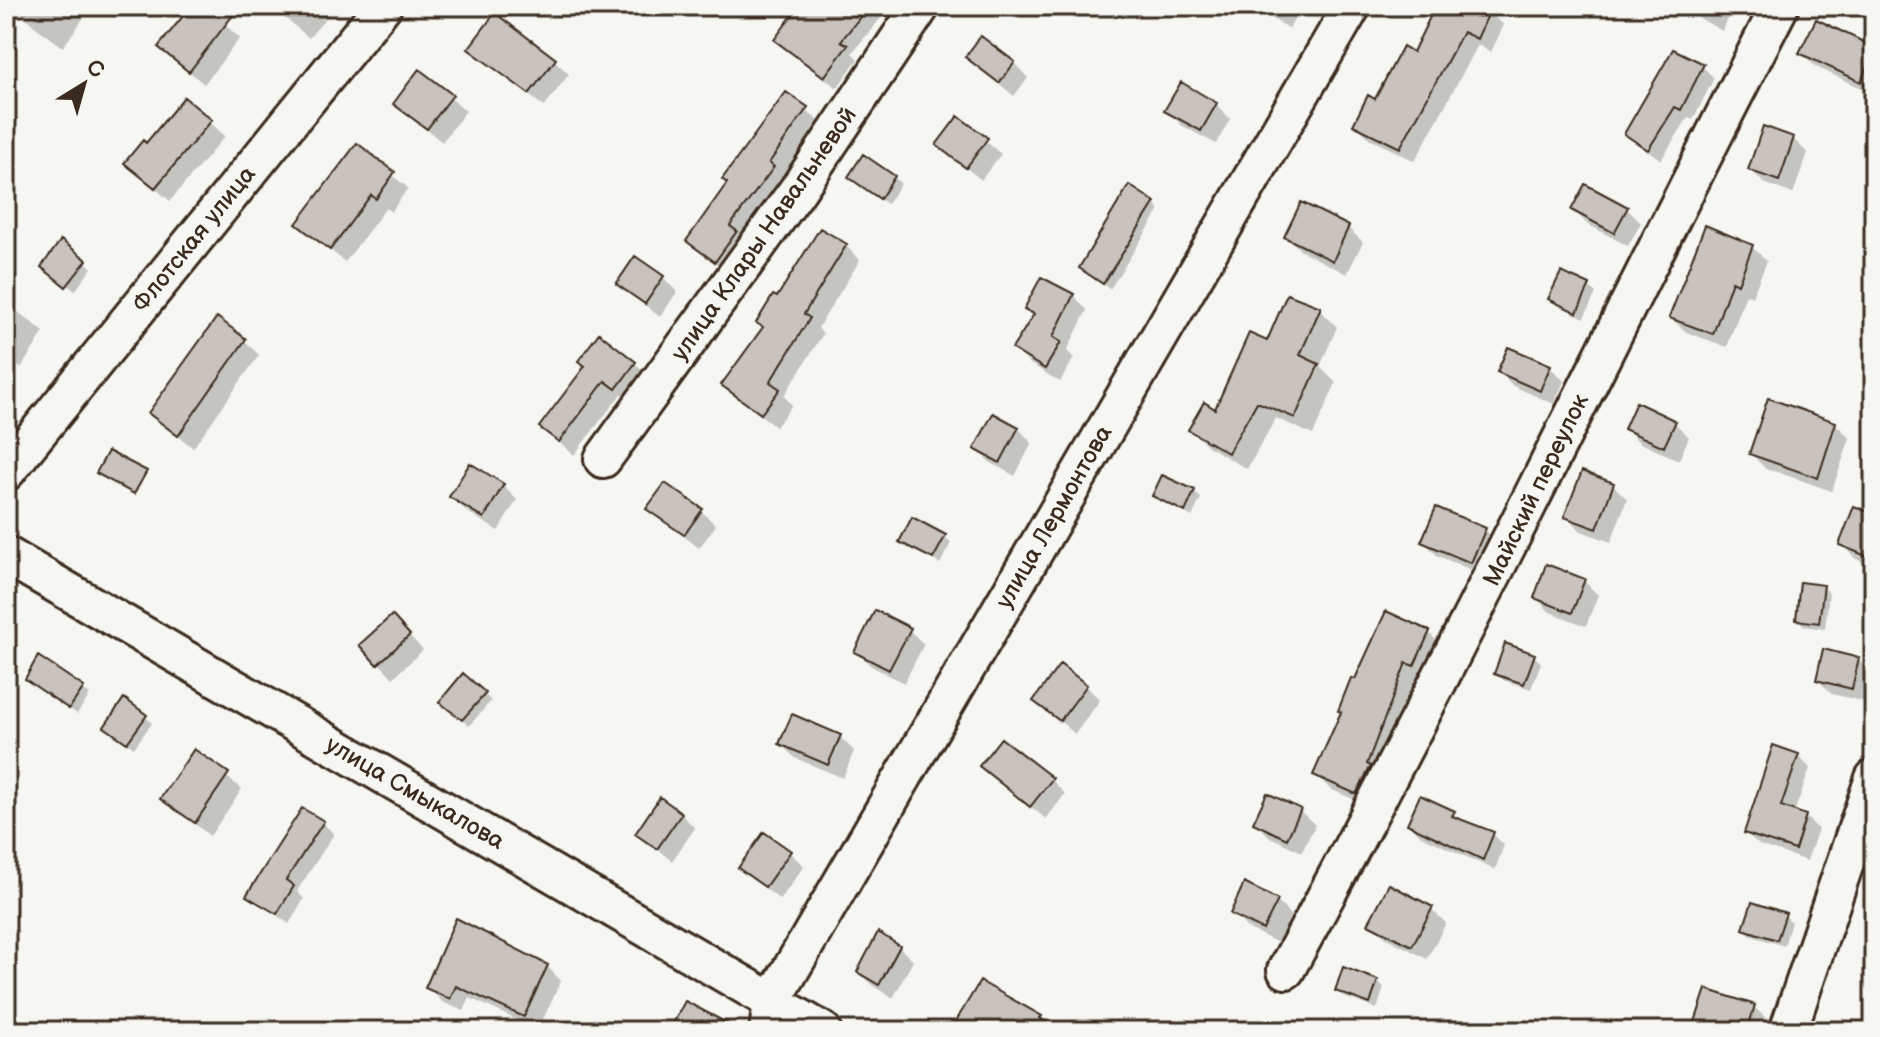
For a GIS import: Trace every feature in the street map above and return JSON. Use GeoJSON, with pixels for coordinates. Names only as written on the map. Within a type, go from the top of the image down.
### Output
{"type":"FeatureCollection","features":[{"type":"Feature","properties":{"kind":"street","name":"Флотская улица"},"geometry":{"type":"LineString","coordinates":[[6,472],[383,6]]}},
{"type":"Feature","properties":{"kind":"street","name":"улица Клары Навальневой"},"geometry":{"type":"LineString","coordinates":[[603,459],[797,191],[921,6]]}},
{"type":"Feature","properties":{"kind":"street","name":"улица Лермонтова"},"geometry":{"type":"LineString","coordinates":[[770,1016],[1352,6]]}},
{"type":"Feature","properties":{"kind":"street","name":"Майский переулок"},"geometry":{"type":"LineString","coordinates":[[1286,970],[1448,667],[1677,204],[1780,6]]}},
{"type":"Feature","properties":{"kind":"street","name":"улица Смыкалова"},"geometry":{"type":"LineString","coordinates":[[6,555],[770,1016],[823,1031]]}},
{"type":"Feature","properties":{"kind":"street"},"geometry":{"type":"LineString","coordinates":[[1788,1031],[1874,778]]}},
{"type":"Feature","properties":{"kind":"building"},"geometry":{"type":"Polygon","coordinates":[[[191,6],[240,6],[189,72],[158,47],[191,6]]]}},
{"type":"Feature","properties":{"kind":"building"},"geometry":{"type":"Polygon","coordinates":[[[799,6],[869,6],[841,41],[848,45],[824,77],[774,40],[799,6]]]}},
{"type":"Feature","properties":{"kind":"building"},"geometry":{"type":"Polygon","coordinates":[[[1407,6],[1492,6],[1477,39],[1463,32],[1400,148],[1353,125],[1368,95],[1375,99],[1403,46],[1413,52],[1430,17],[1407,6]]]}},
{"type":"Feature","properties":{"kind":"building"},"geometry":{"type":"Polygon","coordinates":[[[495,13],[556,59],[529,94],[468,49],[495,13]]]}},
{"type":"Feature","properties":{"kind":"building"},"geometry":{"type":"Polygon","coordinates":[[[1816,19],[1874,47],[1861,82],[1799,53],[1816,19]]]}},
{"type":"Feature","properties":{"kind":"building"},"geometry":{"type":"Polygon","coordinates":[[[981,36],[1015,62],[999,83],[965,57],[981,36]]]}},
{"type":"Feature","properties":{"kind":"building"},"geometry":{"type":"Polygon","coordinates":[[[1673,49],[1704,64],[1681,110],[1675,107],[1648,150],[1624,134],[1673,49]]]}},
{"type":"Feature","properties":{"kind":"building"},"geometry":{"type":"Polygon","coordinates":[[[419,69],[453,95],[427,129],[393,104],[419,69]]]}},
{"type":"Feature","properties":{"kind":"building"},"geometry":{"type":"Polygon","coordinates":[[[1181,82],[1217,103],[1201,131],[1164,111],[1181,82]]]}},
{"type":"Feature","properties":{"kind":"building"},"geometry":{"type":"Polygon","coordinates":[[[786,92],[808,107],[769,163],[774,167],[730,226],[737,231],[715,262],[686,241],[727,183],[722,179],[786,92]]]}},
{"type":"Feature","properties":{"kind":"building"},"geometry":{"type":"Polygon","coordinates":[[[184,97],[212,120],[155,188],[124,163],[143,140],[146,143],[184,97]]]}},
{"type":"Feature","properties":{"kind":"building"},"geometry":{"type":"Polygon","coordinates":[[[958,116],[988,138],[966,168],[936,145],[958,116]]]}},
{"type":"Feature","properties":{"kind":"building"},"geometry":{"type":"Polygon","coordinates":[[[1763,126],[1794,137],[1779,181],[1748,170],[1763,126]]]}},
{"type":"Feature","properties":{"kind":"building"},"geometry":{"type":"Polygon","coordinates":[[[357,143],[395,172],[376,199],[371,195],[330,250],[296,224],[357,143]]]}},
{"type":"Feature","properties":{"kind":"building"},"geometry":{"type":"Polygon","coordinates":[[[863,154],[895,176],[880,199],[848,177],[863,154]]]}},
{"type":"Feature","properties":{"kind":"building"},"geometry":{"type":"Polygon","coordinates":[[[1585,184],[1628,207],[1614,233],[1571,210],[1585,184]]]}},
{"type":"Feature","properties":{"kind":"building"},"geometry":{"type":"Polygon","coordinates":[[[1129,185],[1155,202],[1103,284],[1079,268],[1129,185]]]}},
{"type":"Feature","properties":{"kind":"building"},"geometry":{"type":"Polygon","coordinates":[[[1301,202],[1349,226],[1333,261],[1284,237],[1301,202]]]}},
{"type":"Feature","properties":{"kind":"building"},"geometry":{"type":"Polygon","coordinates":[[[1705,225],[1753,245],[1738,284],[1732,281],[1713,334],[1669,318],[1705,225]]]}},
{"type":"Feature","properties":{"kind":"building"},"geometry":{"type":"Polygon","coordinates":[[[820,228],[847,244],[804,314],[810,318],[770,382],[780,389],[761,414],[721,385],[763,327],[756,323],[773,295],[777,297],[820,228]]]}},
{"type":"Feature","properties":{"kind":"building"},"geometry":{"type":"Polygon","coordinates":[[[61,240],[87,260],[66,287],[41,267],[61,240]]]}},
{"type":"Feature","properties":{"kind":"building"},"geometry":{"type":"Polygon","coordinates":[[[635,256],[664,276],[645,304],[616,284],[635,256]]]}},
{"type":"Feature","properties":{"kind":"building"},"geometry":{"type":"Polygon","coordinates":[[[1561,272],[1590,285],[1577,313],[1548,299],[1561,272]]]}},
{"type":"Feature","properties":{"kind":"building"},"geometry":{"type":"Polygon","coordinates":[[[1041,277],[1074,294],[1053,337],[1061,342],[1045,369],[1012,349],[1034,314],[1024,309],[1041,277]]]}},
{"type":"Feature","properties":{"kind":"building"},"geometry":{"type":"Polygon","coordinates":[[[1287,294],[1321,307],[1300,355],[1319,364],[1295,418],[1257,402],[1228,453],[1188,430],[1204,402],[1215,409],[1249,333],[1267,341],[1287,294]]]}},
{"type":"Feature","properties":{"kind":"building"},"geometry":{"type":"Polygon","coordinates":[[[217,317],[246,339],[178,436],[148,413],[217,317]]]}},
{"type":"Feature","properties":{"kind":"building"},"geometry":{"type":"Polygon","coordinates":[[[599,333],[636,362],[616,389],[605,381],[559,442],[539,427],[585,366],[578,361],[599,333]]]}},
{"type":"Feature","properties":{"kind":"building"},"geometry":{"type":"Polygon","coordinates":[[[1508,347],[1551,365],[1540,391],[1497,372],[1508,347]]]}},
{"type":"Feature","properties":{"kind":"building"},"geometry":{"type":"Polygon","coordinates":[[[1768,398],[1836,422],[1818,478],[1749,454],[1768,398]]]}},
{"type":"Feature","properties":{"kind":"building"},"geometry":{"type":"Polygon","coordinates":[[[1636,402],[1676,421],[1664,447],[1624,429],[1636,402]]]}},
{"type":"Feature","properties":{"kind":"building"},"geometry":{"type":"Polygon","coordinates":[[[993,413],[1019,427],[1000,463],[974,449],[993,413]]]}},
{"type":"Feature","properties":{"kind":"building"},"geometry":{"type":"Polygon","coordinates":[[[108,451],[147,471],[134,494],[96,473],[108,451]]]}},
{"type":"Feature","properties":{"kind":"building"},"geometry":{"type":"Polygon","coordinates":[[[470,463],[504,484],[484,518],[449,497],[470,463]]]}},
{"type":"Feature","properties":{"kind":"building"},"geometry":{"type":"Polygon","coordinates":[[[1582,471],[1614,483],[1597,529],[1564,517],[1582,471]]]}},
{"type":"Feature","properties":{"kind":"building"},"geometry":{"type":"Polygon","coordinates":[[[1162,475],[1195,490],[1185,512],[1152,496],[1162,475]]]}},
{"type":"Feature","properties":{"kind":"building"},"geometry":{"type":"Polygon","coordinates":[[[665,483],[703,509],[684,535],[646,509],[665,483]]]}},
{"type":"Feature","properties":{"kind":"building"},"geometry":{"type":"Polygon","coordinates":[[[1854,506],[1874,514],[1874,559],[1839,545],[1854,506]]]}},
{"type":"Feature","properties":{"kind":"building"},"geometry":{"type":"Polygon","coordinates":[[[1436,507],[1486,528],[1471,563],[1421,542],[1436,507]]]}},
{"type":"Feature","properties":{"kind":"building"},"geometry":{"type":"Polygon","coordinates":[[[912,517],[946,535],[933,559],[899,542],[912,517]]]}},
{"type":"Feature","properties":{"kind":"building"},"geometry":{"type":"Polygon","coordinates":[[[1546,564],[1585,579],[1572,613],[1534,598],[1546,564]]]}},
{"type":"Feature","properties":{"kind":"building"},"geometry":{"type":"Polygon","coordinates":[[[1800,582],[1824,585],[1819,623],[1796,620],[1800,582]]]}},
{"type":"Feature","properties":{"kind":"building"},"geometry":{"type":"Polygon","coordinates":[[[875,610],[911,628],[889,670],[854,652],[875,610]]]}},
{"type":"Feature","properties":{"kind":"building"},"geometry":{"type":"Polygon","coordinates":[[[1386,611],[1430,631],[1414,666],[1406,663],[1367,764],[1371,766],[1356,794],[1313,775],[1341,712],[1338,711],[1351,678],[1355,679],[1386,611]]]}},
{"type":"Feature","properties":{"kind":"building"},"geometry":{"type":"Polygon","coordinates":[[[392,615],[410,635],[377,665],[359,645],[392,615]]]}},
{"type":"Feature","properties":{"kind":"building"},"geometry":{"type":"Polygon","coordinates":[[[1505,643],[1535,654],[1524,684],[1494,674],[1505,643]]]}},
{"type":"Feature","properties":{"kind":"building"},"geometry":{"type":"Polygon","coordinates":[[[1823,649],[1859,658],[1852,689],[1816,680],[1823,649]]]}},
{"type":"Feature","properties":{"kind":"building"},"geometry":{"type":"Polygon","coordinates":[[[38,656],[84,687],[69,709],[25,679],[38,656]]]}},
{"type":"Feature","properties":{"kind":"building"},"geometry":{"type":"Polygon","coordinates":[[[1060,664],[1087,685],[1060,721],[1033,701],[1060,664]]]}},
{"type":"Feature","properties":{"kind":"building"},"geometry":{"type":"Polygon","coordinates":[[[463,673],[486,693],[462,720],[439,702],[463,673]]]}},
{"type":"Feature","properties":{"kind":"building"},"geometry":{"type":"Polygon","coordinates":[[[124,698],[147,715],[127,743],[104,727],[124,698]]]}},
{"type":"Feature","properties":{"kind":"building"},"geometry":{"type":"Polygon","coordinates":[[[792,714],[841,735],[828,765],[779,744],[792,714]]]}},
{"type":"Feature","properties":{"kind":"building"},"geometry":{"type":"Polygon","coordinates":[[[1001,738],[1053,778],[1030,807],[979,766],[1001,738]]]}},
{"type":"Feature","properties":{"kind":"building"},"geometry":{"type":"Polygon","coordinates":[[[1773,745],[1799,754],[1781,806],[1806,815],[1795,850],[1744,833],[1773,745]]]}},
{"type":"Feature","properties":{"kind":"building"},"geometry":{"type":"Polygon","coordinates":[[[194,749],[229,773],[195,823],[160,799],[194,749]]]}},
{"type":"Feature","properties":{"kind":"building"},"geometry":{"type":"Polygon","coordinates":[[[1267,793],[1301,809],[1287,839],[1253,823],[1267,793]]]}},
{"type":"Feature","properties":{"kind":"building"},"geometry":{"type":"Polygon","coordinates":[[[1420,795],[1455,811],[1452,816],[1494,832],[1483,860],[1407,824],[1420,795]]]}},
{"type":"Feature","properties":{"kind":"building"},"geometry":{"type":"Polygon","coordinates":[[[660,797],[682,813],[657,849],[635,834],[660,797]]]}},
{"type":"Feature","properties":{"kind":"building"},"geometry":{"type":"Polygon","coordinates":[[[302,808],[324,821],[286,880],[294,886],[277,914],[246,896],[302,808]]]}},
{"type":"Feature","properties":{"kind":"building"},"geometry":{"type":"Polygon","coordinates":[[[764,832],[791,851],[765,887],[738,868],[764,832]]]}},
{"type":"Feature","properties":{"kind":"building"},"geometry":{"type":"Polygon","coordinates":[[[1244,883],[1278,900],[1263,930],[1230,914],[1244,883]]]}},
{"type":"Feature","properties":{"kind":"building"},"geometry":{"type":"Polygon","coordinates":[[[1389,884],[1433,907],[1412,946],[1368,924],[1389,884]]]}},
{"type":"Feature","properties":{"kind":"building"},"geometry":{"type":"Polygon","coordinates":[[[1752,902],[1786,913],[1777,940],[1743,929],[1752,902]]]}},
{"type":"Feature","properties":{"kind":"building"},"geometry":{"type":"Polygon","coordinates":[[[456,918],[548,965],[524,1017],[456,986],[450,999],[425,988],[456,918]]]}},
{"type":"Feature","properties":{"kind":"building"},"geometry":{"type":"Polygon","coordinates":[[[878,932],[900,946],[879,985],[857,972],[878,932]]]}},
{"type":"Feature","properties":{"kind":"building"},"geometry":{"type":"Polygon","coordinates":[[[1343,967],[1378,980],[1370,1004],[1335,991],[1343,967]]]}},
{"type":"Feature","properties":{"kind":"building"},"geometry":{"type":"Polygon","coordinates":[[[980,981],[1042,1016],[1040,1018],[1061,1031],[950,1031],[980,981]]]}},
{"type":"Feature","properties":{"kind":"building"},"geometry":{"type":"Polygon","coordinates":[[[1706,989],[1755,1005],[1747,1031],[1692,1031],[1706,989]]]}},
{"type":"Feature","properties":{"kind":"building"},"geometry":{"type":"Polygon","coordinates":[[[685,1001],[742,1031],[669,1031],[685,1001]]]}}]}
